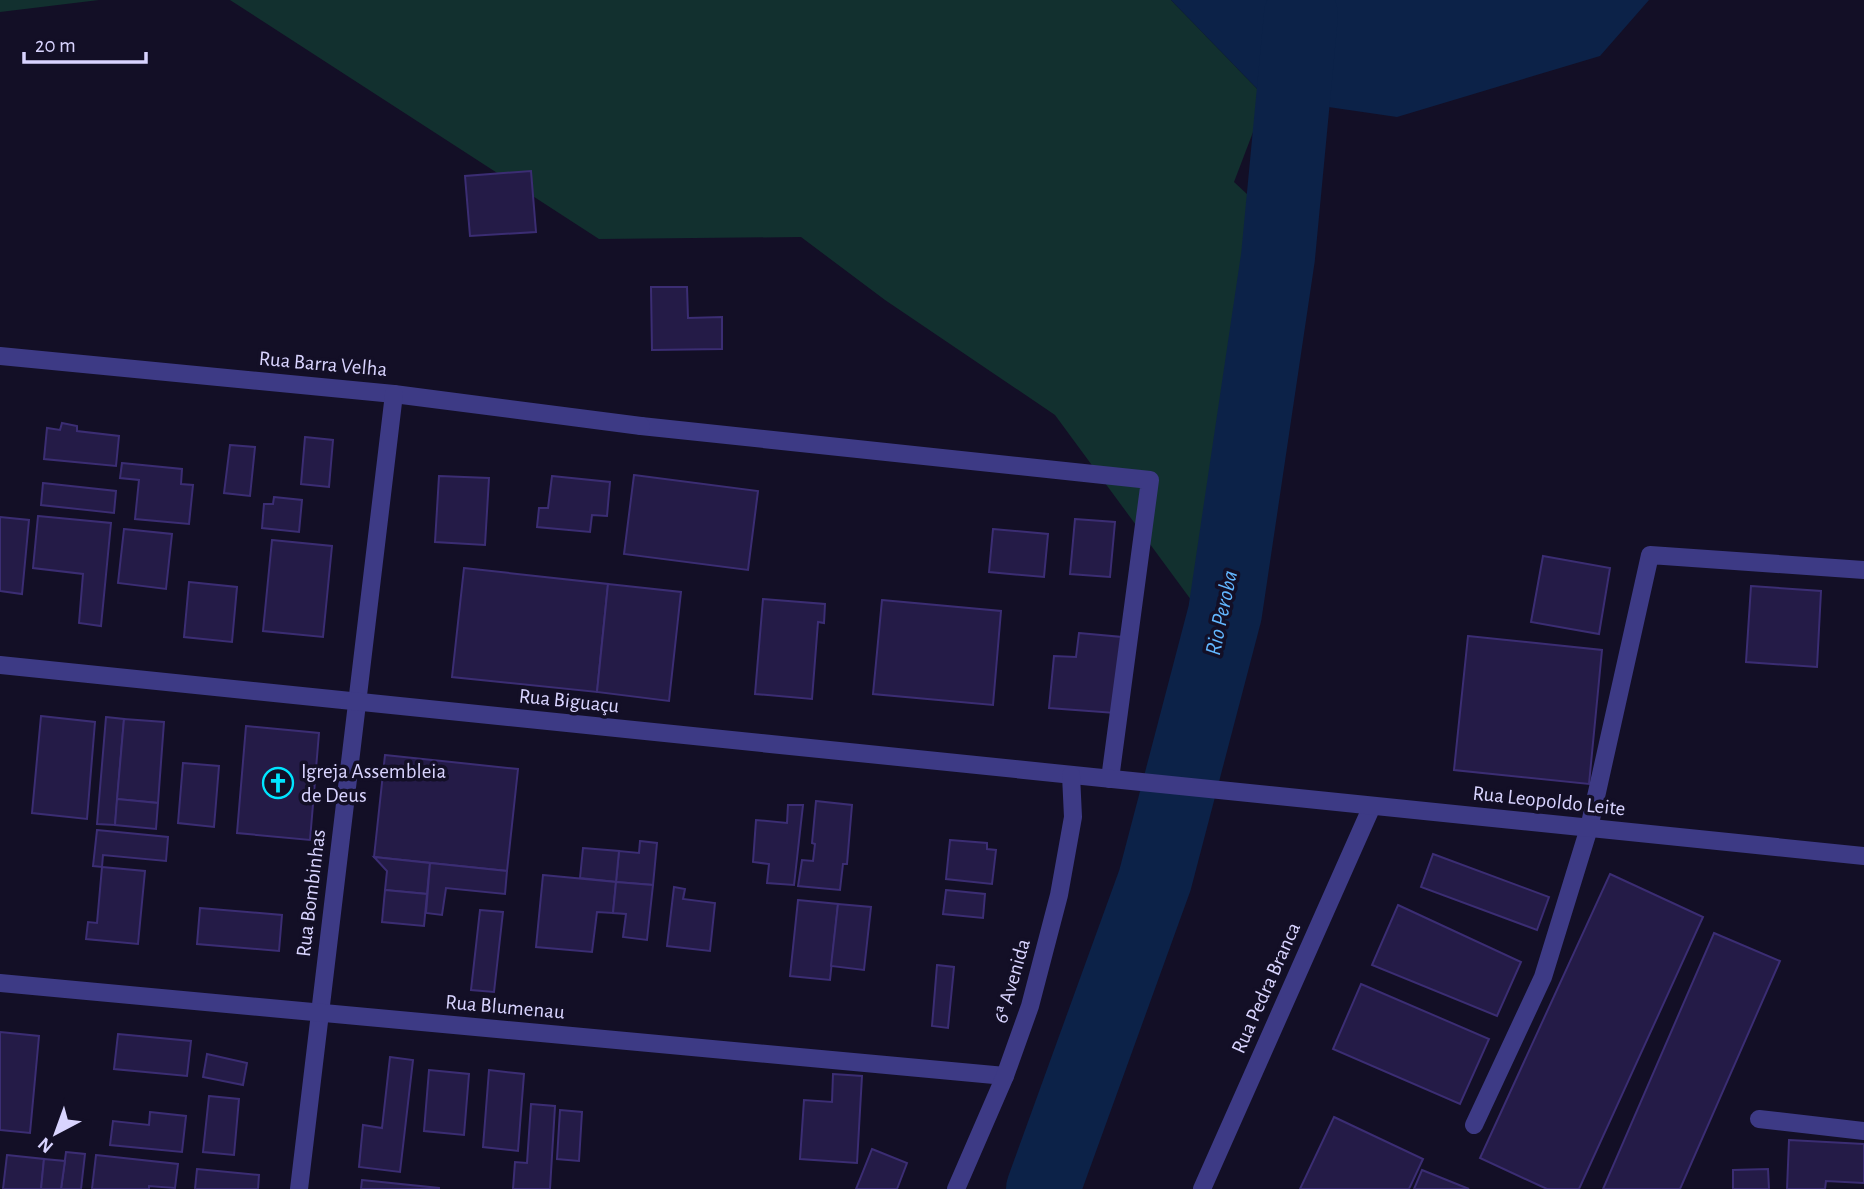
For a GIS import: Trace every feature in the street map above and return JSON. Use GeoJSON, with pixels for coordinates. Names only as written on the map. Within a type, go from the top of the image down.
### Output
{"type":"FeatureCollection","features":[{"type":"Feature","properties":{"kind":"street","name":"Rua Barra Velha"},"geometry":{"type":"LineString","coordinates":[[0,356],[394,394],[641,426],[1150,480],[1110,779]]}},
{"type":"Feature","properties":{"kind":"street","name":"Rua Bombinhas"},"geometry":{"type":"LineString","coordinates":[[299,1189],[394,394]]}},
{"type":"Feature","properties":{"kind":"street"},"geometry":{"type":"LineString","coordinates":[[1474,1125],[1544,977],[1588,828],[1650,555],[1864,570]]}},
{"type":"Feature","properties":{"kind":"street","name":"Rua Biguaçu"},"geometry":{"type":"LineString","coordinates":[[0,665],[1229,792]]}},
{"type":"Feature","properties":{"kind":"street","name":"6ª Avenida"},"geometry":{"type":"LineString","coordinates":[[956,1189],[1005,1076],[1030,1006],[1059,895],[1073,817],[1071,775]]}},
{"type":"Feature","properties":{"kind":"street","name":"Rua Leopoldo Leite"},"geometry":{"type":"LineString","coordinates":[[1229,792],[1864,856]]}},
{"type":"Feature","properties":{"kind":"street","name":"Rua Pedra Branca"},"geometry":{"type":"LineString","coordinates":[[1202,1189],[1372,806]]}},
{"type":"Feature","properties":{"kind":"street","name":"Rua Blumenau"},"geometry":{"type":"LineString","coordinates":[[0,983],[1005,1076]]}},
{"type":"Feature","properties":{"kind":"street"},"geometry":{"type":"LineString","coordinates":[[1759,1119],[1864,1131]]}},
{"type":"Feature","properties":{"kind":"green space"},"geometry":{"type":"Polygon","coordinates":[[[0,0],[99,0],[0,12],[0,0]]]}},
{"type":"Feature","properties":{"kind":"green space"},"geometry":{"type":"Polygon","coordinates":[[[230,0],[1171,0],[1266,98],[1234,182],[1276,221],[1197,608],[1055,415],[885,300],[801,237],[599,239],[230,0]]]}},
{"type":"Feature","properties":{"kind":"water"},"geometry":{"type":"Polygon","coordinates":[[[1171,0],[1649,0],[1600,56],[1397,117],[1266,98],[1171,0]]]}},
{"type":"Feature","properties":{"kind":"building"},"geometry":{"type":"Polygon","coordinates":[[[531,171],[536,232],[470,236],[465,176],[531,171]]]}},
{"type":"Feature","properties":{"kind":"building"},"geometry":{"type":"Polygon","coordinates":[[[651,287],[687,287],[688,318],[722,317],[722,349],[652,350],[651,287]]]}},
{"type":"Feature","properties":{"kind":"building"},"geometry":{"type":"Polygon","coordinates":[[[62,423],[77,426],[77,431],[119,436],[116,466],[44,459],[47,428],[60,430],[62,423]]]}},
{"type":"Feature","properties":{"kind":"building"},"geometry":{"type":"Polygon","coordinates":[[[305,437],[333,440],[329,487],[301,484],[305,437]]]}},
{"type":"Feature","properties":{"kind":"building"},"geometry":{"type":"Polygon","coordinates":[[[230,445],[255,447],[250,496],[224,493],[230,445]]]}},
{"type":"Feature","properties":{"kind":"building"},"geometry":{"type":"Polygon","coordinates":[[[122,463],[182,469],[181,484],[193,485],[189,524],[135,519],[139,480],[120,478],[122,463]]]}},
{"type":"Feature","properties":{"kind":"building"},"geometry":{"type":"Polygon","coordinates":[[[634,475],[758,491],[748,570],[624,554],[634,475]]]}},
{"type":"Feature","properties":{"kind":"building"},"geometry":{"type":"Polygon","coordinates":[[[439,476],[489,478],[485,545],[435,542],[439,476]]]}},
{"type":"Feature","properties":{"kind":"building"},"geometry":{"type":"Polygon","coordinates":[[[552,476],[610,482],[607,516],[592,515],[590,532],[537,527],[539,508],[548,508],[552,476]]]}},
{"type":"Feature","properties":{"kind":"building"},"geometry":{"type":"Polygon","coordinates":[[[43,483],[116,491],[114,513],[41,505],[43,483]]]}},
{"type":"Feature","properties":{"kind":"building"},"geometry":{"type":"Polygon","coordinates":[[[274,497],[302,500],[299,532],[262,528],[264,504],[273,504],[274,497]]]}},
{"type":"Feature","properties":{"kind":"building"},"geometry":{"type":"Polygon","coordinates":[[[38,516],[111,523],[101,626],[79,623],[83,574],[33,568],[38,516]]]}},
{"type":"Feature","properties":{"kind":"building"},"geometry":{"type":"Polygon","coordinates":[[[0,517],[29,520],[22,594],[0,591],[0,517]]]}},
{"type":"Feature","properties":{"kind":"building"},"geometry":{"type":"Polygon","coordinates":[[[1075,519],[1115,522],[1110,577],[1070,574],[1075,519]]]}},
{"type":"Feature","properties":{"kind":"building"},"geometry":{"type":"Polygon","coordinates":[[[124,529],[172,534],[166,589],[118,583],[124,529]]]}},
{"type":"Feature","properties":{"kind":"building"},"geometry":{"type":"Polygon","coordinates":[[[993,529],[1048,534],[1044,577],[989,572],[993,529]]]}},
{"type":"Feature","properties":{"kind":"building"},"geometry":{"type":"Polygon","coordinates":[[[272,540],[332,546],[323,637],[263,631],[272,540]]]}},
{"type":"Feature","properties":{"kind":"building"},"geometry":{"type":"Polygon","coordinates":[[[1543,556],[1610,568],[1599,634],[1531,622],[1543,556]]]}},
{"type":"Feature","properties":{"kind":"building"},"geometry":{"type":"Polygon","coordinates":[[[464,568],[608,584],[597,692],[452,677],[464,568]]]}},
{"type":"Feature","properties":{"kind":"building"},"geometry":{"type":"Polygon","coordinates":[[[189,582],[237,587],[232,642],[184,637],[189,582]]]}},
{"type":"Feature","properties":{"kind":"building"},"geometry":{"type":"Polygon","coordinates":[[[608,584],[681,592],[669,701],[597,692],[608,584]]]}},
{"type":"Feature","properties":{"kind":"building"},"geometry":{"type":"Polygon","coordinates":[[[1751,586],[1821,591],[1817,667],[1746,662],[1751,586]]]}},
{"type":"Feature","properties":{"kind":"building"},"geometry":{"type":"Polygon","coordinates":[[[763,599],[825,604],[824,623],[818,622],[812,699],[755,694],[763,599]]]}},
{"type":"Feature","properties":{"kind":"building"},"geometry":{"type":"Polygon","coordinates":[[[882,600],[1001,611],[993,705],[873,694],[882,600]]]}},
{"type":"Feature","properties":{"kind":"building"},"geometry":{"type":"Polygon","coordinates":[[[1079,633],[1122,637],[1115,713],[1049,708],[1054,656],[1076,657],[1079,633]]]}},
{"type":"Feature","properties":{"kind":"building"},"geometry":{"type":"Polygon","coordinates":[[[1468,636],[1602,650],[1589,784],[1454,770],[1468,636]]]}},
{"type":"Feature","properties":{"kind":"building"},"geometry":{"type":"Polygon","coordinates":[[[41,716],[95,722],[87,819],[32,813],[41,716]]]}},
{"type":"Feature","properties":{"kind":"building"},"geometry":{"type":"Polygon","coordinates":[[[106,717],[124,719],[115,825],[97,824],[106,717]]]}},
{"type":"Feature","properties":{"kind":"building"},"geometry":{"type":"Polygon","coordinates":[[[124,719],[164,722],[158,803],[117,799],[124,719]]]}},
{"type":"Feature","properties":{"kind":"building","name":"Igreja Assembleia de Deus"},"geometry":{"type":"Polygon","coordinates":[[[246,726],[319,733],[310,840],[237,833],[246,726]]]}},
{"type":"Feature","properties":{"kind":"building"},"geometry":{"type":"Polygon","coordinates":[[[385,755],[518,769],[507,871],[374,857],[385,755]]]}},
{"type":"Feature","properties":{"kind":"building"},"geometry":{"type":"Polygon","coordinates":[[[183,763],[219,766],[214,827],[178,823],[183,763]]]}},
{"type":"Feature","properties":{"kind":"building"},"geometry":{"type":"Polygon","coordinates":[[[117,799],[158,803],[156,829],[115,825],[117,799]]]}},
{"type":"Feature","properties":{"kind":"building"},"geometry":{"type":"Polygon","coordinates":[[[816,801],[852,805],[847,864],[843,864],[840,890],[798,886],[802,860],[813,861],[816,801]]]}},
{"type":"Feature","properties":{"kind":"building"},"geometry":{"type":"Polygon","coordinates":[[[788,805],[803,805],[794,885],[767,883],[769,864],[753,862],[756,820],[787,823],[788,805]]]}},
{"type":"Feature","properties":{"kind":"building"},"geometry":{"type":"Polygon","coordinates":[[[97,830],[168,837],[166,861],[103,855],[102,867],[93,866],[97,830]]]}},
{"type":"Feature","properties":{"kind":"building"},"geometry":{"type":"Polygon","coordinates":[[[950,840],[987,843],[987,849],[996,850],[992,884],[946,879],[950,840]]]}},
{"type":"Feature","properties":{"kind":"building"},"geometry":{"type":"Polygon","coordinates":[[[640,841],[657,843],[653,885],[616,882],[619,851],[639,853],[640,841]]]}},
{"type":"Feature","properties":{"kind":"building"},"geometry":{"type":"Polygon","coordinates":[[[583,848],[619,851],[616,882],[580,878],[583,848]]]}},
{"type":"Feature","properties":{"kind":"building"},"geometry":{"type":"Polygon","coordinates":[[[1433,854],[1549,897],[1537,930],[1421,887],[1433,854]]]}},
{"type":"Feature","properties":{"kind":"building"},"geometry":{"type":"Polygon","coordinates":[[[374,857],[430,863],[427,894],[385,890],[387,871],[374,857]]]}},
{"type":"Feature","properties":{"kind":"building"},"geometry":{"type":"Polygon","coordinates":[[[430,863],[507,871],[505,894],[446,888],[442,915],[426,913],[430,863]]]}},
{"type":"Feature","properties":{"kind":"building"},"geometry":{"type":"Polygon","coordinates":[[[102,867],[145,871],[138,944],[86,939],[88,922],[97,923],[102,867]]]}},
{"type":"Feature","properties":{"kind":"building"},"geometry":{"type":"Polygon","coordinates":[[[1610,874],[1703,917],[1579,1189],[1547,1189],[1480,1158],[1610,874]]]}},
{"type":"Feature","properties":{"kind":"building"},"geometry":{"type":"Polygon","coordinates":[[[543,875],[616,882],[613,913],[597,912],[592,952],[536,947],[543,875]]]}},
{"type":"Feature","properties":{"kind":"building"},"geometry":{"type":"Polygon","coordinates":[[[616,882],[653,885],[647,940],[623,937],[626,914],[613,913],[616,882]]]}},
{"type":"Feature","properties":{"kind":"building"},"geometry":{"type":"Polygon","coordinates":[[[674,887],[685,889],[683,899],[715,903],[710,951],[667,946],[674,887]]]}},
{"type":"Feature","properties":{"kind":"building"},"geometry":{"type":"Polygon","coordinates":[[[385,890],[427,894],[424,926],[382,922],[385,890]]]}},
{"type":"Feature","properties":{"kind":"building"},"geometry":{"type":"Polygon","coordinates":[[[946,890],[985,894],[983,918],[943,914],[946,890]]]}},
{"type":"Feature","properties":{"kind":"building"},"geometry":{"type":"Polygon","coordinates":[[[798,900],[838,904],[830,980],[790,976],[798,900]]]}},
{"type":"Feature","properties":{"kind":"building"},"geometry":{"type":"Polygon","coordinates":[[[838,904],[871,907],[864,970],[831,966],[838,904]]]}},
{"type":"Feature","properties":{"kind":"building"},"geometry":{"type":"Polygon","coordinates":[[[1398,905],[1521,962],[1497,1016],[1372,965],[1398,905]]]}},
{"type":"Feature","properties":{"kind":"building"},"geometry":{"type":"Polygon","coordinates":[[[200,908],[282,915],[279,951],[197,944],[200,908]]]}},
{"type":"Feature","properties":{"kind":"building"},"geometry":{"type":"Polygon","coordinates":[[[480,910],[503,912],[494,992],[471,990],[480,910]]]}},
{"type":"Feature","properties":{"kind":"building"},"geometry":{"type":"Polygon","coordinates":[[[1714,933],[1780,961],[1680,1189],[1603,1189],[1714,933]]]}},
{"type":"Feature","properties":{"kind":"building"},"geometry":{"type":"Polygon","coordinates":[[[937,965],[954,967],[948,1028],[932,1026],[937,965]]]}},
{"type":"Feature","properties":{"kind":"building"},"geometry":{"type":"Polygon","coordinates":[[[1361,984],[1489,1039],[1460,1104],[1333,1049],[1361,984]]]}},
{"type":"Feature","properties":{"kind":"building"},"geometry":{"type":"Polygon","coordinates":[[[0,1032],[39,1036],[30,1133],[0,1130],[0,1032]]]}},
{"type":"Feature","properties":{"kind":"building"},"geometry":{"type":"Polygon","coordinates":[[[118,1034],[191,1041],[187,1076],[114,1069],[118,1034]]]}},
{"type":"Feature","properties":{"kind":"building"},"geometry":{"type":"Polygon","coordinates":[[[207,1054],[247,1063],[243,1085],[203,1077],[207,1054]]]}},
{"type":"Feature","properties":{"kind":"building"},"geometry":{"type":"Polygon","coordinates":[[[390,1057],[413,1060],[400,1172],[359,1167],[363,1125],[382,1128],[390,1057]]]}},
{"type":"Feature","properties":{"kind":"building"},"geometry":{"type":"Polygon","coordinates":[[[429,1070],[469,1074],[464,1135],[424,1131],[429,1070]]]}},
{"type":"Feature","properties":{"kind":"building"},"geometry":{"type":"Polygon","coordinates":[[[489,1070],[524,1074],[518,1151],[483,1147],[489,1070]]]}},
{"type":"Feature","properties":{"kind":"building"},"geometry":{"type":"Polygon","coordinates":[[[833,1074],[862,1076],[857,1163],[800,1159],[804,1100],[832,1102],[833,1074]]]}},
{"type":"Feature","properties":{"kind":"building"},"geometry":{"type":"Polygon","coordinates":[[[209,1096],[239,1099],[234,1155],[203,1152],[209,1096]]]}},
{"type":"Feature","properties":{"kind":"building"},"geometry":{"type":"Polygon","coordinates":[[[531,1104],[555,1106],[550,1189],[513,1189],[515,1162],[527,1163],[531,1104]]]}},
{"type":"Feature","properties":{"kind":"building"},"geometry":{"type":"Polygon","coordinates":[[[560,1110],[582,1112],[579,1161],[557,1159],[560,1110]]]}},
{"type":"Feature","properties":{"kind":"building"},"geometry":{"type":"Polygon","coordinates":[[[150,1112],[186,1116],[182,1152],[110,1145],[113,1121],[149,1125],[150,1112]]]}},
{"type":"Feature","properties":{"kind":"building"},"geometry":{"type":"Polygon","coordinates":[[[1334,1117],[1423,1159],[1409,1189],[1300,1189],[1334,1117]]]}},
{"type":"Feature","properties":{"kind":"building"},"geometry":{"type":"Polygon","coordinates":[[[1789,1140],[1864,1144],[1864,1183],[1826,1181],[1825,1189],[1787,1189],[1789,1140]]]}},
{"type":"Feature","properties":{"kind":"building"},"geometry":{"type":"Polygon","coordinates":[[[872,1149],[907,1163],[897,1189],[856,1189],[872,1149]]]}},
{"type":"Feature","properties":{"kind":"building"},"geometry":{"type":"Polygon","coordinates":[[[66,1152],[85,1154],[81,1189],[61,1189],[66,1152]]]}},
{"type":"Feature","properties":{"kind":"building"},"geometry":{"type":"Polygon","coordinates":[[[7,1155],[44,1159],[41,1189],[3,1189],[7,1155]]]}},
{"type":"Feature","properties":{"kind":"building"},"geometry":{"type":"Polygon","coordinates":[[[96,1155],[178,1164],[175,1188],[149,1186],[149,1189],[92,1189],[96,1155]]]}},
{"type":"Feature","properties":{"kind":"building"},"geometry":{"type":"Polygon","coordinates":[[[44,1159],[65,1161],[61,1189],[41,1189],[44,1159]]]}},
{"type":"Feature","properties":{"kind":"building"},"geometry":{"type":"Polygon","coordinates":[[[197,1169],[259,1175],[258,1189],[195,1189],[197,1169]]]}},
{"type":"Feature","properties":{"kind":"building"},"geometry":{"type":"Polygon","coordinates":[[[1768,1169],[1769,1189],[1733,1189],[1733,1170],[1768,1169]]]}},
{"type":"Feature","properties":{"kind":"building"},"geometry":{"type":"Polygon","coordinates":[[[1422,1170],[1469,1189],[1414,1189],[1422,1170]]]}},
{"type":"Feature","properties":{"kind":"building"},"geometry":{"type":"Polygon","coordinates":[[[362,1180],[439,1188],[439,1189],[361,1189],[362,1180]]]}},
{"type":"Feature","properties":{"kind":"waterway","name":"Rio Peroba"},"geometry":{"type":"LineString","coordinates":[[1043,1189],[1155,880],[1225,613],[1278,257],[1301,15]]}},
{"type":"Feature","properties":{"kind":"place","name":"Igreja Assembleia de Deus"},"geometry":{"type":"Point","coordinates":[278,783]}}]}
